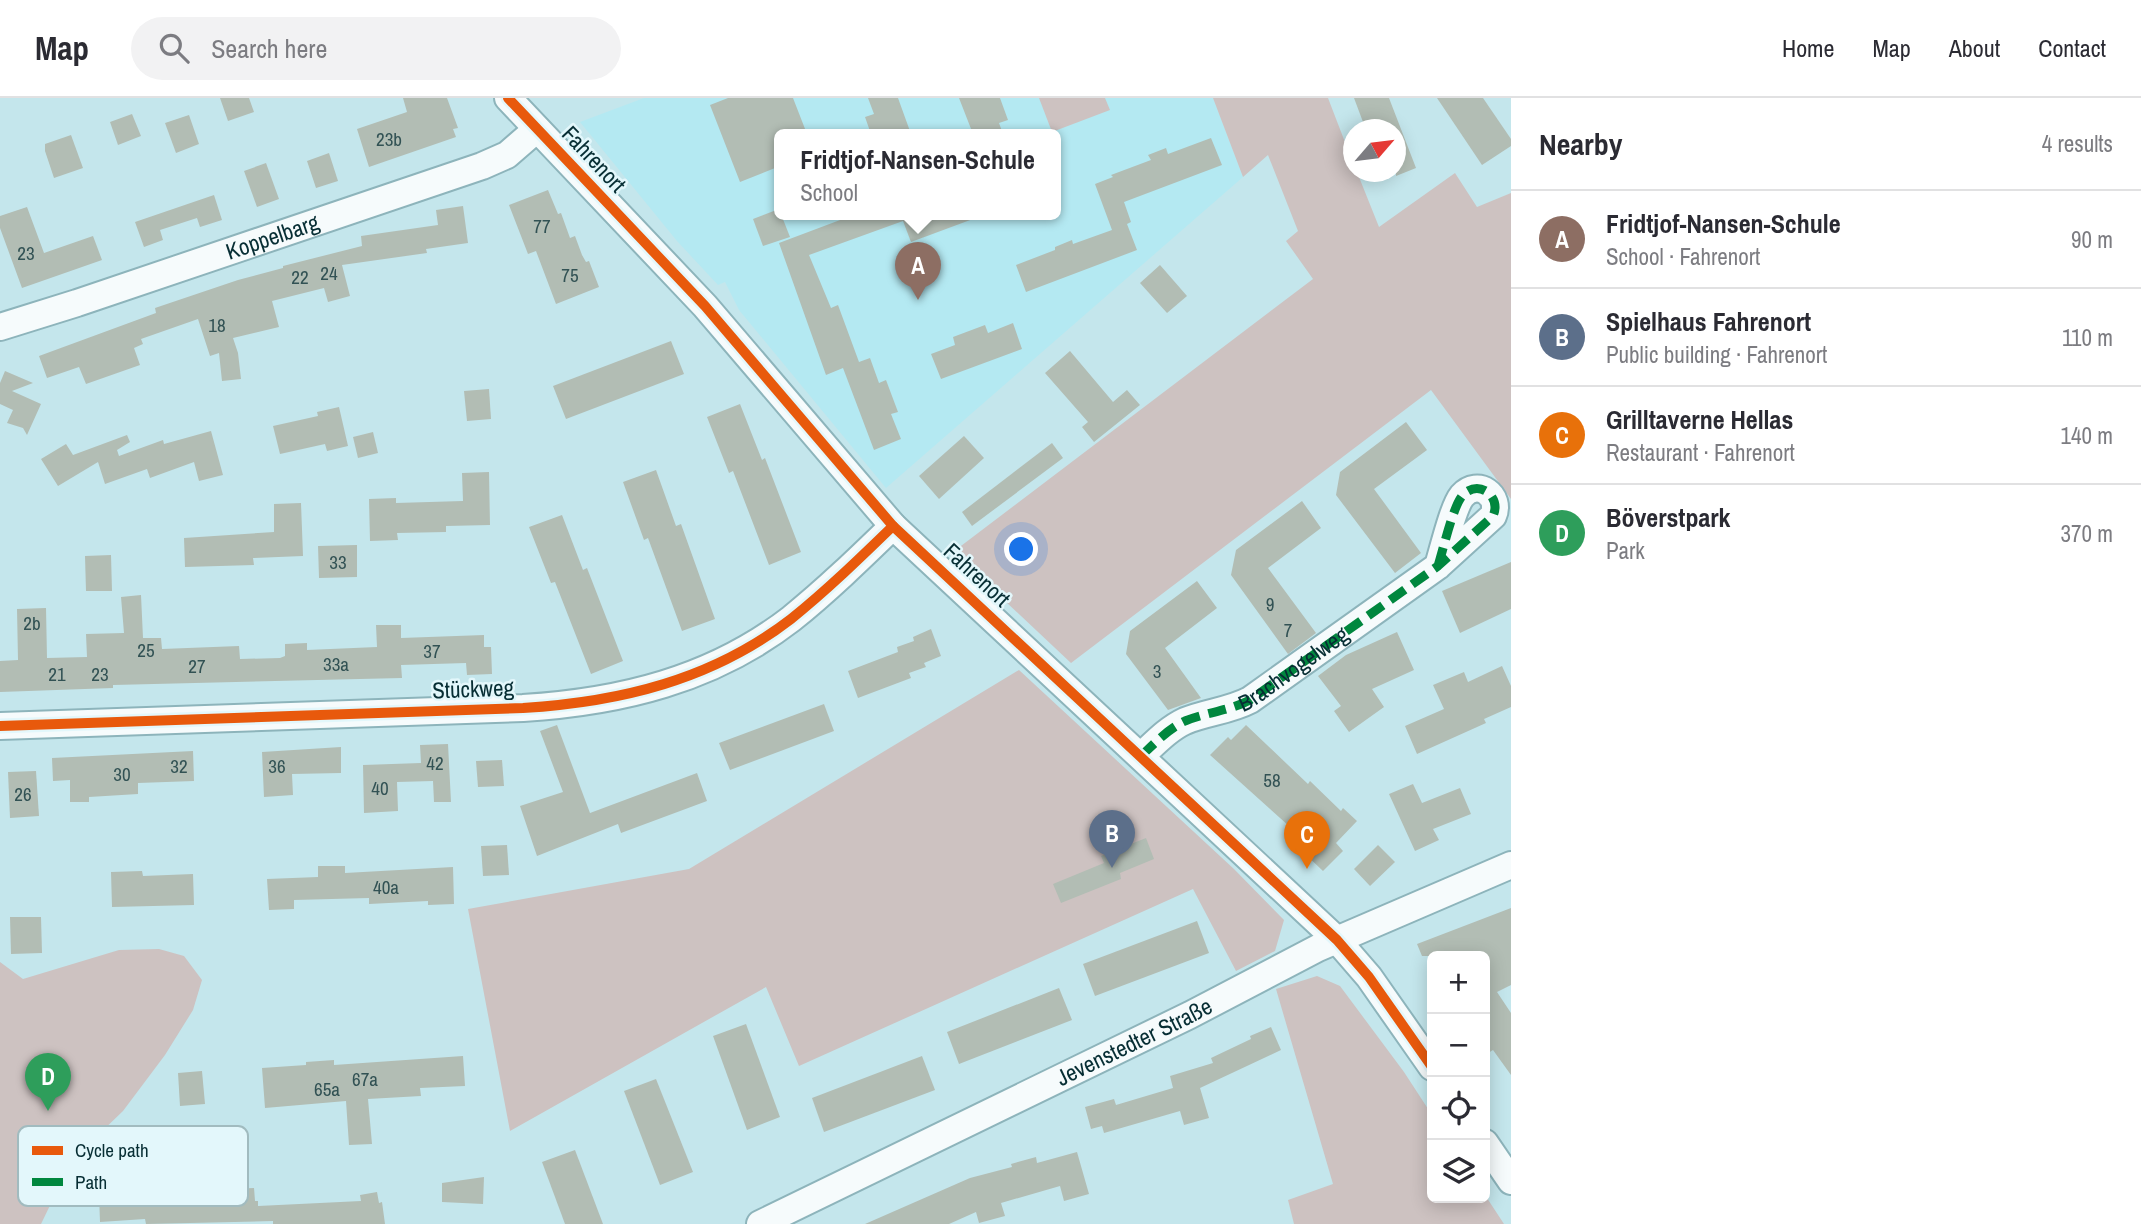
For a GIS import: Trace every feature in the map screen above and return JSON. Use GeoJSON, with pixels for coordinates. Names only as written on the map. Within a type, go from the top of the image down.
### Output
{"type":"FeatureCollection","features":[{"type":"Feature","properties":{"kind":"street","name":"Fahrenort"},"geometry":{"type":"LineString","coordinates":[[508,98],[705,306],[893,526],[1337,940],[1368,977],[1427,1060]]}},
{"type":"Feature","properties":{"kind":"street","name":"Koppelbarg"},"geometry":{"type":"LineString","coordinates":[[0,327],[482,166],[507,155],[537,129]]}},
{"type":"Feature","properties":{"kind":"street","name":"Stückweg"},"geometry":{"type":"LineString","coordinates":[[0,726],[523,708],[574,705],[610,699],[681,679],[742,650],[788,621],[830,586],[893,526]]}},
{"type":"Feature","properties":{"kind":"street","name":"Brachvogelweg"},"geometry":{"type":"LineString","coordinates":[[1141,756],[1187,720],[1235,708],[1250,700],[1438,566]]}},
{"type":"Feature","properties":{"kind":"street","name":"Jevenstedter Straße"},"geometry":{"type":"LineString","coordinates":[[760,1224],[1190,1015],[1337,940],[1511,865]]}},
{"type":"Feature","properties":{"kind":"street"},"geometry":{"type":"LineString","coordinates":[[1490,1150],[1511,1181]]}},
{"type":"Feature","properties":{"kind":"shaded area"},"geometry":{"type":"Polygon","coordinates":[[[644,98],[1213,98],[1243,177],[886,488],[739,310],[725,282],[718,285],[677,241],[580,122],[644,98]]]}},
{"type":"Feature","properties":{"kind":"shaded area"},"geometry":{"type":"Polygon","coordinates":[[[1039,98],[1105,98],[1110,110],[1060,129],[1051,129],[1039,98]]]}},
{"type":"Feature","properties":{"kind":"shaded area"},"geometry":{"type":"Polygon","coordinates":[[[1213,98],[1328,98],[1343,137],[1343,182],[1361,182],[1379,227],[1455,173],[1477,207],[1511,193],[1511,499],[1431,390],[1071,663],[953,552],[1313,279],[1286,241],[1298,231],[1268,155],[1243,177],[1213,98]]]}},
{"type":"Feature","properties":{"kind":"shaded area"},"geometry":{"type":"Polygon","coordinates":[[[1019,670],[1234,869],[1284,920],[1275,951],[1236,971],[1193,889],[799,1066],[766,987],[510,1131],[468,909],[689,869],[1019,670]]]}},
{"type":"Feature","properties":{"kind":"shaded area"},"geometry":{"type":"Polygon","coordinates":[[[159,949],[184,956],[202,980],[193,1010],[165,1055],[123,1111],[107,1126],[18,1126],[18,1206],[50,1206],[41,1224],[0,1224],[0,962],[23,979],[119,950],[159,949]]]}},
{"type":"Feature","properties":{"kind":"shaded area"},"geometry":{"type":"Polygon","coordinates":[[[1317,976],[1340,986],[1427,1107],[1427,1203],[1490,1203],[1504,1224],[1294,1224],[1288,1200],[1333,1184],[1276,989],[1317,976]]]}},
{"type":"Feature","properties":{"kind":"building"},"geometry":{"type":"Polygon","coordinates":[[[220,98],[249,98],[254,112],[228,121],[220,98]]]}},
{"type":"Feature","properties":{"kind":"building"},"geometry":{"type":"Polygon","coordinates":[[[403,98],[447,98],[458,128],[453,129],[456,137],[369,167],[357,129],[407,112],[403,98]]]}},
{"type":"Feature","properties":{"kind":"building"},"geometry":{"type":"Polygon","coordinates":[[[728,98],[793,98],[805,129],[774,129],[774,168],[740,182],[710,105],[728,98]]]}},
{"type":"Feature","properties":{"kind":"building"},"geometry":{"type":"Polygon","coordinates":[[[868,98],[898,98],[909,129],[869,129],[865,117],[874,114],[868,98]]]}},
{"type":"Feature","properties":{"kind":"building"},"geometry":{"type":"Polygon","coordinates":[[[959,98],[1000,98],[1008,120],[999,123],[1001,129],[971,129],[959,98]]]}},
{"type":"Feature","properties":{"kind":"building"},"geometry":{"type":"Polygon","coordinates":[[[1354,98],[1389,98],[1397,119],[1362,119],[1354,98]]]}},
{"type":"Feature","properties":{"kind":"building"},"geometry":{"type":"Polygon","coordinates":[[[1437,98],[1483,98],[1511,139],[1511,146],[1482,165],[1437,98]]]}},
{"type":"Feature","properties":{"kind":"building"},"geometry":{"type":"Polygon","coordinates":[[[132,114],[141,136],[118,145],[110,122],[132,114]]]}},
{"type":"Feature","properties":{"kind":"building"},"geometry":{"type":"Polygon","coordinates":[[[189,115],[199,144],[176,153],[165,123],[189,115]]]}},
{"type":"Feature","properties":{"kind":"building"},"geometry":{"type":"Polygon","coordinates":[[[71,135],[83,168],[54,178],[45,144],[71,135]]]}},
{"type":"Feature","properties":{"kind":"building"},"geometry":{"type":"Polygon","coordinates":[[[1211,138],[1222,165],[1124,202],[1131,222],[1127,224],[1137,250],[1026,292],[1016,265],[1055,250],[1055,247],[1072,240],[1073,244],[1112,230],[1095,184],[1151,160],[1148,155],[1166,148],[1168,154],[1211,138]]]}},
{"type":"Feature","properties":{"kind":"building"},"geometry":{"type":"Polygon","coordinates":[[[1406,142],[1416,168],[1406,172],[1406,142]]]}},
{"type":"Feature","properties":{"kind":"building"},"geometry":{"type":"Polygon","coordinates":[[[329,153],[338,181],[316,188],[307,161],[329,153]]]}},
{"type":"Feature","properties":{"kind":"building"},"geometry":{"type":"Polygon","coordinates":[[[266,163],[279,199],[257,207],[244,171],[266,163]]]}},
{"type":"Feature","properties":{"kind":"building"},"geometry":{"type":"Polygon","coordinates":[[[548,190],[558,214],[561,213],[570,238],[575,236],[582,255],[586,262],[589,261],[599,287],[556,304],[536,251],[528,254],[509,205],[548,190]]]}},
{"type":"Feature","properties":{"kind":"building"},"geometry":{"type":"Polygon","coordinates":[[[214,195],[222,220],[200,227],[197,218],[160,230],[163,240],[144,247],[135,222],[214,195]]]}},
{"type":"Feature","properties":{"kind":"building"},"geometry":{"type":"Polygon","coordinates":[[[463,206],[468,243],[426,249],[427,253],[342,265],[350,296],[328,302],[324,288],[272,301],[279,327],[233,338],[241,379],[222,381],[219,353],[210,356],[198,319],[141,339],[143,344],[134,348],[140,365],[86,384],[79,367],[47,378],[39,356],[156,313],[155,308],[283,266],[362,246],[361,236],[438,225],[436,210],[463,206]]]}},
{"type":"Feature","properties":{"kind":"building"},"geometry":{"type":"Polygon","coordinates":[[[27,207],[44,253],[93,236],[102,260],[22,288],[0,228],[0,216],[27,207]]]}},
{"type":"Feature","properties":{"kind":"building"},"geometry":{"type":"Polygon","coordinates":[[[774,211],[774,220],[783,220],[790,237],[763,246],[753,219],[774,211]]]}},
{"type":"Feature","properties":{"kind":"building"},"geometry":{"type":"Polygon","coordinates":[[[840,220],[970,220],[911,242],[903,221],[809,255],[831,308],[838,305],[859,362],[870,358],[879,383],[886,380],[898,412],[891,414],[901,439],[874,450],[843,368],[826,375],[779,243],[840,220]]]}},
{"type":"Feature","properties":{"kind":"building"},"geometry":{"type":"Polygon","coordinates":[[[1160,265],[1187,296],[1167,313],[1140,283],[1160,265]]]}},
{"type":"Feature","properties":{"kind":"building"},"geometry":{"type":"Polygon","coordinates":[[[1013,323],[1022,349],[941,379],[931,354],[955,345],[953,337],[985,325],[988,333],[1013,323]]]}},
{"type":"Feature","properties":{"kind":"building"},"geometry":{"type":"Polygon","coordinates":[[[671,341],[684,374],[566,419],[553,386],[671,341]]]}},
{"type":"Feature","properties":{"kind":"building"},"geometry":{"type":"Polygon","coordinates":[[[1070,351],[1113,402],[1127,390],[1140,405],[1094,442],[1082,427],[1088,422],[1045,373],[1070,351]]]}},
{"type":"Feature","properties":{"kind":"building"},"geometry":{"type":"Polygon","coordinates":[[[5,371],[33,383],[12,391],[41,404],[27,435],[23,428],[7,423],[13,410],[0,404],[0,383],[5,371]]]}},
{"type":"Feature","properties":{"kind":"building"},"geometry":{"type":"Polygon","coordinates":[[[489,389],[491,419],[467,421],[464,391],[489,389]]]}},
{"type":"Feature","properties":{"kind":"building"},"geometry":{"type":"Polygon","coordinates":[[[740,404],[762,460],[765,458],[801,552],[769,565],[733,471],[729,473],[707,417],[740,404]]]}},
{"type":"Feature","properties":{"kind":"building"},"geometry":{"type":"Polygon","coordinates":[[[339,407],[348,446],[327,451],[325,444],[280,454],[273,426],[318,416],[317,412],[339,407]]]}},
{"type":"Feature","properties":{"kind":"building"},"geometry":{"type":"Polygon","coordinates":[[[1406,422],[1427,450],[1374,489],[1421,553],[1395,573],[1336,495],[1340,472],[1406,422]]]}},
{"type":"Feature","properties":{"kind":"building"},"geometry":{"type":"Polygon","coordinates":[[[211,431],[223,475],[199,481],[194,462],[150,478],[147,469],[105,484],[98,462],[58,486],[41,459],[66,444],[73,455],[127,435],[130,442],[117,450],[119,456],[163,440],[164,444],[211,431]]]}},
{"type":"Feature","properties":{"kind":"building"},"geometry":{"type":"Polygon","coordinates":[[[373,432],[378,453],[358,458],[353,437],[373,432]]]}},
{"type":"Feature","properties":{"kind":"building"},"geometry":{"type":"Polygon","coordinates":[[[964,436],[984,458],[939,499],[919,476],[964,436]]]}},
{"type":"Feature","properties":{"kind":"building"},"geometry":{"type":"Polygon","coordinates":[[[1052,443],[1063,458],[972,526],[962,512],[1052,443]]]}},
{"type":"Feature","properties":{"kind":"building"},"geometry":{"type":"Polygon","coordinates":[[[656,470],[676,526],[681,524],[715,619],[682,631],[648,538],[644,540],[623,482],[656,470]]]}},
{"type":"Feature","properties":{"kind":"building"},"geometry":{"type":"Polygon","coordinates":[[[489,472],[490,525],[446,526],[446,532],[397,533],[398,540],[370,541],[369,499],[396,498],[396,503],[463,501],[462,473],[489,472]]]}},
{"type":"Feature","properties":{"kind":"building"},"geometry":{"type":"Polygon","coordinates":[[[1302,501],[1321,528],[1268,568],[1316,633],[1288,654],[1231,575],[1236,550],[1302,501]]]}},
{"type":"Feature","properties":{"kind":"building"},"geometry":{"type":"Polygon","coordinates":[[[301,503],[303,556],[253,558],[254,565],[185,567],[184,538],[274,532],[274,504],[301,503]]]}},
{"type":"Feature","properties":{"kind":"building"},"geometry":{"type":"Polygon","coordinates":[[[562,515],[583,570],[587,568],[623,661],[591,674],[555,582],[551,583],[529,527],[562,515]]]}},
{"type":"Feature","properties":{"kind":"building"},"geometry":{"type":"Polygon","coordinates":[[[357,545],[357,577],[319,578],[318,546],[357,545]]]}},
{"type":"Feature","properties":{"kind":"building"},"geometry":{"type":"Polygon","coordinates":[[[111,555],[112,591],[86,591],[85,556],[111,555]]]}},
{"type":"Feature","properties":{"kind":"building"},"geometry":{"type":"Polygon","coordinates":[[[1511,562],[1511,609],[1460,633],[1442,591],[1511,562]]]}},
{"type":"Feature","properties":{"kind":"building"},"geometry":{"type":"Polygon","coordinates":[[[1197,581],[1217,608],[1165,648],[1201,698],[1168,710],[1126,654],[1130,631],[1197,581]]]}},
{"type":"Feature","properties":{"kind":"building"},"geometry":{"type":"Polygon","coordinates":[[[141,595],[143,638],[161,638],[162,649],[239,646],[240,659],[280,658],[285,656],[285,644],[307,643],[307,650],[377,647],[376,625],[401,625],[401,638],[484,635],[484,647],[491,647],[492,674],[467,675],[466,663],[401,665],[402,678],[113,685],[113,688],[0,692],[0,661],[18,660],[17,609],[46,608],[47,658],[87,657],[86,634],[124,633],[121,597],[141,595]]]}},
{"type":"Feature","properties":{"kind":"building"},"geometry":{"type":"Polygon","coordinates":[[[931,629],[941,656],[924,663],[926,667],[909,673],[911,678],[858,698],[848,671],[898,652],[897,647],[914,641],[913,637],[931,629]]]}},
{"type":"Feature","properties":{"kind":"building"},"geometry":{"type":"Polygon","coordinates":[[[1397,632],[1414,670],[1372,689],[1384,707],[1349,732],[1334,711],[1341,706],[1318,676],[1346,655],[1397,632]]]}},
{"type":"Feature","properties":{"kind":"building"},"geometry":{"type":"Polygon","coordinates":[[[1502,666],[1511,686],[1511,707],[1484,719],[1486,723],[1417,754],[1405,726],[1444,709],[1433,685],[1464,672],[1468,682],[1502,666]]]}},
{"type":"Feature","properties":{"kind":"building"},"geometry":{"type":"Polygon","coordinates":[[[824,704],[834,731],[730,770],[719,743],[824,704]]]}},
{"type":"Feature","properties":{"kind":"building"},"geometry":{"type":"Polygon","coordinates":[[[557,725],[590,813],[697,773],[707,801],[621,833],[618,824],[537,856],[520,806],[563,792],[540,731],[557,725]]]}},
{"type":"Feature","properties":{"kind":"building"},"geometry":{"type":"Polygon","coordinates":[[[1246,725],[1308,784],[1310,781],[1341,811],[1343,808],[1357,821],[1336,843],[1343,851],[1323,871],[1302,851],[1309,844],[1210,755],[1228,737],[1231,740],[1246,725]]]}},
{"type":"Feature","properties":{"kind":"building"},"geometry":{"type":"Polygon","coordinates":[[[448,744],[451,802],[434,802],[433,781],[397,782],[398,811],[364,813],[363,765],[421,763],[420,745],[448,744]]]}},
{"type":"Feature","properties":{"kind":"building"},"geometry":{"type":"Polygon","coordinates":[[[341,747],[341,773],[292,774],[293,795],[264,797],[262,752],[341,747]]]}},
{"type":"Feature","properties":{"kind":"building"},"geometry":{"type":"Polygon","coordinates":[[[193,751],[194,781],[138,783],[138,794],[89,797],[89,802],[70,802],[70,780],[53,781],[52,758],[193,751]]]}},
{"type":"Feature","properties":{"kind":"building"},"geometry":{"type":"Polygon","coordinates":[[[502,760],[504,786],[478,787],[476,761],[502,760]]]}},
{"type":"Feature","properties":{"kind":"building"},"geometry":{"type":"Polygon","coordinates":[[[36,771],[39,816],[10,818],[8,772],[36,771]]]}},
{"type":"Feature","properties":{"kind":"building"},"geometry":{"type":"Polygon","coordinates":[[[1413,784],[1422,803],[1460,788],[1471,814],[1433,829],[1439,840],[1415,851],[1389,794],[1413,784]]]}},
{"type":"Feature","properties":{"kind":"building"},"geometry":{"type":"Polygon","coordinates":[[[1146,838],[1154,859],[1120,873],[1121,879],[1061,903],[1053,884],[1104,863],[1101,856],[1146,838]]]}},
{"type":"Feature","properties":{"kind":"building"},"geometry":{"type":"Polygon","coordinates":[[[507,845],[509,875],[483,876],[481,846],[507,845]]]}},
{"type":"Feature","properties":{"kind":"building"},"geometry":{"type":"Polygon","coordinates":[[[1378,845],[1395,862],[1370,886],[1354,869],[1378,845]]]}},
{"type":"Feature","properties":{"kind":"building"},"geometry":{"type":"Polygon","coordinates":[[[318,866],[345,866],[345,873],[453,867],[454,904],[428,905],[428,901],[369,904],[369,898],[294,900],[294,909],[269,910],[267,879],[318,877],[318,866]]]}},
{"type":"Feature","properties":{"kind":"building"},"geometry":{"type":"Polygon","coordinates":[[[142,871],[143,876],[193,874],[194,905],[112,907],[111,872],[142,871]]]}},
{"type":"Feature","properties":{"kind":"building"},"geometry":{"type":"Polygon","coordinates":[[[1511,908],[1511,985],[1497,992],[1511,1013],[1511,1075],[1493,1050],[1490,1052],[1490,951],[1427,951],[1427,956],[1422,956],[1417,944],[1511,908]]]}},
{"type":"Feature","properties":{"kind":"building"},"geometry":{"type":"Polygon","coordinates":[[[10,917],[41,917],[42,953],[11,954],[10,917]]]}},
{"type":"Feature","properties":{"kind":"building"},"geometry":{"type":"Polygon","coordinates":[[[1197,921],[1209,953],[1095,996],[1083,964],[1197,921]]]}},
{"type":"Feature","properties":{"kind":"building"},"geometry":{"type":"Polygon","coordinates":[[[1059,988],[1072,1020],[959,1064],[947,1032],[1059,988]]]}},
{"type":"Feature","properties":{"kind":"building"},"geometry":{"type":"Polygon","coordinates":[[[746,1024],[780,1117],[747,1130],[713,1036],[746,1024]]]}},
{"type":"Feature","properties":{"kind":"building"},"geometry":{"type":"Polygon","coordinates":[[[1271,1027],[1281,1050],[1200,1088],[1209,1118],[1184,1125],[1180,1111],[1104,1133],[1102,1126],[1091,1129],[1085,1107],[1114,1099],[1116,1105],[1173,1088],[1170,1076],[1213,1063],[1211,1058],[1271,1027]]]}},
{"type":"Feature","properties":{"kind":"building"},"geometry":{"type":"Polygon","coordinates":[[[463,1056],[465,1086],[420,1088],[421,1096],[368,1099],[372,1144],[349,1145],[346,1101],[265,1108],[262,1068],[334,1060],[334,1065],[463,1056]]]}},
{"type":"Feature","properties":{"kind":"building"},"geometry":{"type":"Polygon","coordinates":[[[922,1056],[935,1090],[824,1132],[812,1098],[922,1056]]]}},
{"type":"Feature","properties":{"kind":"building"},"geometry":{"type":"Polygon","coordinates":[[[202,1071],[205,1104],[180,1106],[178,1073],[202,1071]]]}},
{"type":"Feature","properties":{"kind":"building"},"geometry":{"type":"Polygon","coordinates":[[[656,1079],[693,1172],[660,1185],[624,1091],[656,1079]]]}},
{"type":"Feature","properties":{"kind":"building"},"geometry":{"type":"Polygon","coordinates":[[[575,1150],[603,1224],[565,1224],[542,1162],[575,1150]]]}},
{"type":"Feature","properties":{"kind":"building"},"geometry":{"type":"Polygon","coordinates":[[[1077,1152],[1089,1194],[1064,1201],[1060,1186],[1001,1203],[1005,1216],[979,1223],[976,1212],[949,1224],[865,1224],[970,1178],[1012,1167],[1011,1164],[1036,1157],[1037,1163],[1077,1152]]]}},
{"type":"Feature","properties":{"kind":"building"},"geometry":{"type":"Polygon","coordinates":[[[484,1177],[483,1204],[442,1202],[442,1183],[484,1177]]]}},
{"type":"Feature","properties":{"kind":"building"},"geometry":{"type":"Polygon","coordinates":[[[248,1188],[254,1188],[258,1206],[361,1201],[360,1195],[377,1192],[379,1203],[382,1202],[385,1224],[273,1224],[273,1221],[146,1224],[145,1219],[100,1222],[99,1206],[248,1206],[248,1188]]]}},
{"type":"Feature","properties":{"kind":"marked path"},"geometry":{"type":"LineString","coordinates":[[1141,756],[1179,724],[1250,700],[1438,566],[1493,516],[1494,502],[1487,492],[1475,489],[1462,496],[1438,566]]}},
{"type":"Feature","properties":{"kind":"cycle path"},"geometry":{"type":"LineString","coordinates":[[508,98],[705,306],[893,526],[1337,940],[1369,977],[1427,1060]]}},
{"type":"Feature","properties":{"kind":"cycle path"},"geometry":{"type":"LineString","coordinates":[[0,726],[523,708],[630,693],[697,672],[761,640],[817,597],[893,526]]}},
{"type":"Feature","properties":{"kind":"place","name":"Fridtjof-Nansen-Schule"},"geometry":{"type":"Point","coordinates":[918,300]}},
{"type":"Feature","properties":{"kind":"place","name":"Spielhaus Fahrenort"},"geometry":{"type":"Point","coordinates":[1112,868]}},
{"type":"Feature","properties":{"kind":"place","name":"Grilltaverne Hellas"},"geometry":{"type":"Point","coordinates":[1307,869]}},
{"type":"Feature","properties":{"kind":"place","name":"Böverstpark"},"geometry":{"type":"Point","coordinates":[48,1111]}}]}
